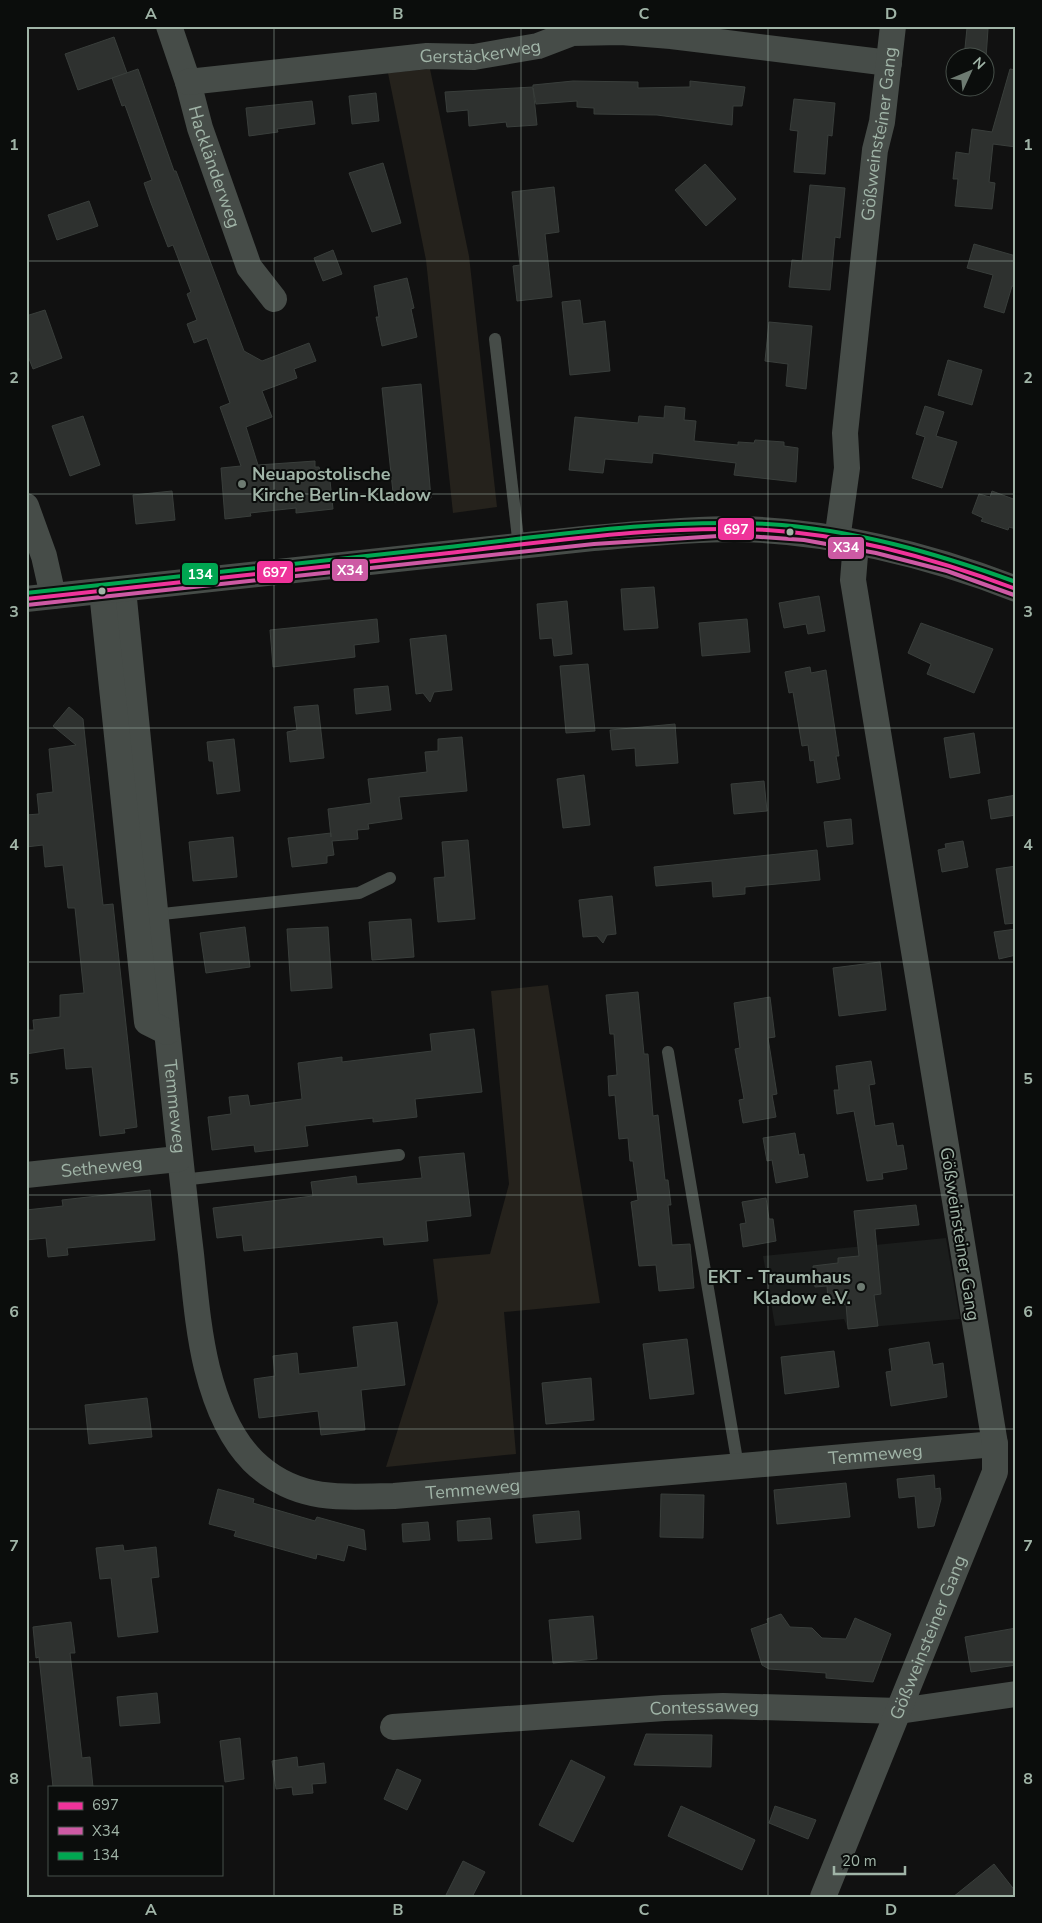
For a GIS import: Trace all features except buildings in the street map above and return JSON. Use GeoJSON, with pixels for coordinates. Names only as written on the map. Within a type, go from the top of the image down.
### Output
{"type":"FeatureCollection","features":[{"type":"Feature","properties":{"kind":"street","name":"Hackländerweg"},"geometry":{"type":"LineString","coordinates":[[169,26],[188,82],[200,128],[249,267],[274,298]]}},
{"type":"Feature","properties":{"kind":"street","name":"Gößweinsteiner Gang"},"geometry":{"type":"LineString","coordinates":[[823,1897],[995,1472],[995,1444],[847,541],[847,468],[844,433],[874,160],[882,122],[893,26]]}},
{"type":"Feature","properties":{"kind":"street","name":"Gerstäckerweg"},"geometry":{"type":"LineString","coordinates":[[188,82],[427,56],[474,57],[538,46],[572,33],[621,32],[671,36],[889,63]]}},
{"type":"Feature","properties":{"kind":"street"},"geometry":{"type":"LineString","coordinates":[[26,506],[44,556],[53,596]]}},
{"type":"Feature","properties":{"kind":"street"},"geometry":{"type":"LineString","coordinates":[[26,599],[666,532],[734,529],[847,541],[966,569],[1016,589]]}},
{"type":"Feature","properties":{"kind":"street","name":"Temmeweg"},"geometry":{"type":"LineString","coordinates":[[113,591],[146,915],[168,1032],[180,1170],[199,1322],[207,1368],[219,1406],[232,1432],[252,1460],[271,1476],[295,1490],[312,1495],[345,1497],[394,1496],[995,1444]]}},
{"type":"Feature","properties":{"kind":"street","name":"Setheweg"},"geometry":{"type":"LineString","coordinates":[[26,1175],[180,1170]]}},
{"type":"Feature","properties":{"kind":"street","name":"Contessaweg"},"geometry":{"type":"LineString","coordinates":[[394,1727],[664,1708],[751,1707],[899,1711],[1016,1694]]}},
{"type":"Feature","properties":{"kind":"lane"},"geometry":{"type":"LineString","coordinates":[[495,339],[519,547]]}},
{"type":"Feature","properties":{"kind":"lane"},"geometry":{"type":"LineString","coordinates":[[146,915],[359,893],[390,878]]}},
{"type":"Feature","properties":{"kind":"lane"},"geometry":{"type":"LineString","coordinates":[[668,1052],[738,1466]]}},
{"type":"Feature","properties":{"kind":"lane"},"geometry":{"type":"LineString","coordinates":[[180,1170],[399,1155]]}},
{"type":"Feature","properties":{"kind":"shaded area"},"geometry":{"type":"Polygon","coordinates":[[[430,69],[469,256],[497,507],[453,513],[426,260],[388,73],[430,69]]]}},
{"type":"Feature","properties":{"kind":"shaded area"},"geometry":{"type":"Polygon","coordinates":[[[548,985],[600,1303],[504,1312],[516,1454],[386,1467],[438,1302],[433,1259],[490,1254],[509,1184],[491,991],[548,985]]]}},
{"type":"Feature","properties":{"kind":"shaded area","name":"EKT - Traumhaus Kladow e.V."},"geometry":{"type":"Polygon","coordinates":[[[946,1238],[960,1319],[848,1329],[844,1319],[775,1326],[763,1256],[946,1238]]]}},
{"type":"Feature","properties":{"kind":"transit line","name":"134"},"geometry":{"type":"LineString","coordinates":[[26,593],[594,530],[637,526],[724,523],[799,527],[862,537],[955,561],[1016,582]]}},
{"type":"Feature","properties":{"kind":"transit line","name":"697"},"geometry":{"type":"LineString","coordinates":[[26,599],[594,536],[637,532],[724,529],[799,533],[862,543],[924,558],[1016,589]]}},
{"type":"Feature","properties":{"kind":"transit line","name":"X34"},"geometry":{"type":"LineString","coordinates":[[27,605],[594,544],[734,535],[804,540],[876,553],[947,571],[1014,595]]}},
{"type":"Feature","properties":{"kind":"place","name":"Neuapostolische Kirche Berlin-Kladow"},"geometry":{"type":"Point","coordinates":[242,484]}},
{"type":"Feature","properties":{"kind":"place","name":"EKT - Traumhaus Kladow e.V."},"geometry":{"type":"Point","coordinates":[861,1287]}}]}
